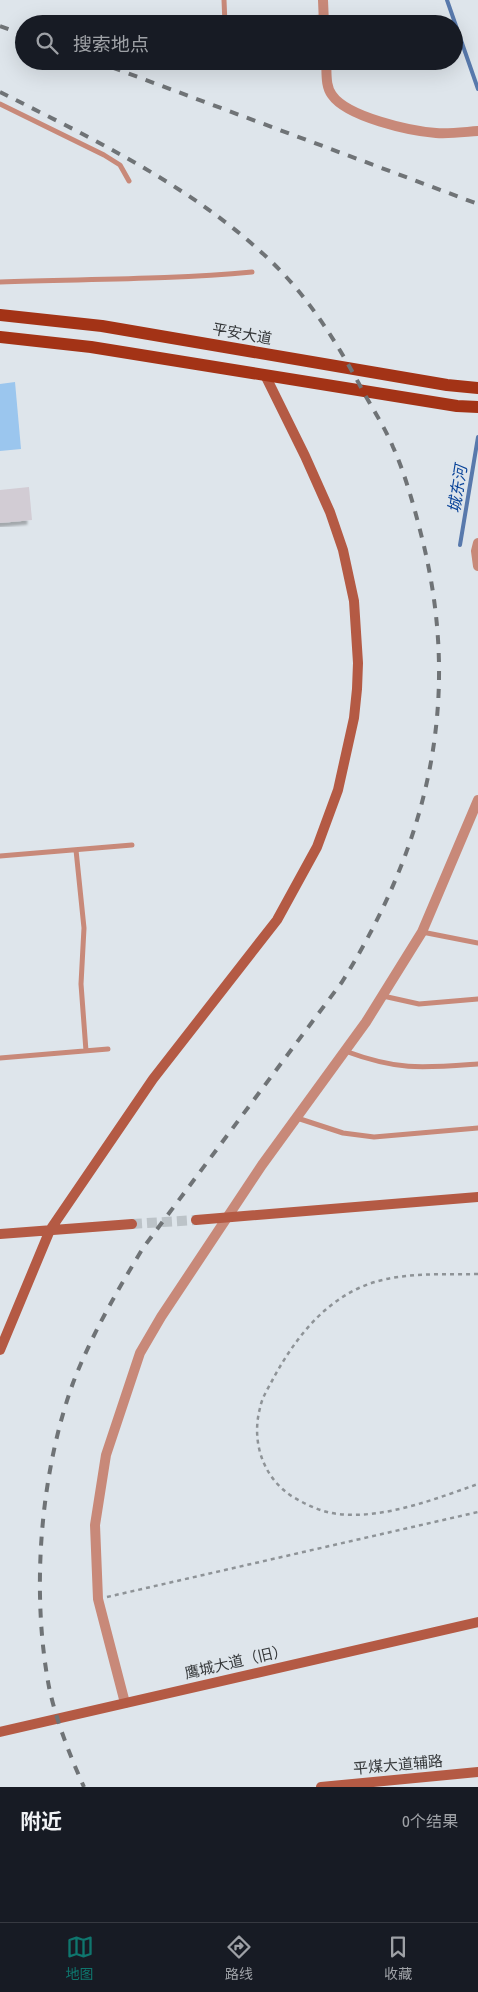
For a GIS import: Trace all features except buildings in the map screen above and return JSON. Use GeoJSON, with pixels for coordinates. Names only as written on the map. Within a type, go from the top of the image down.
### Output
{"type":"FeatureCollection","features":[{"type":"Feature","properties":{"kind":"main road","name":"平安大道"},"geometry":{"type":"LineString","coordinates":[[0,315],[102,326],[448,385],[478,388]]}},
{"type":"Feature","properties":{"kind":"main road"},"geometry":{"type":"LineString","coordinates":[[0,336],[91,347],[457,406],[478,407]]}},
{"type":"Feature","properties":{"kind":"street"},"geometry":{"type":"LineString","coordinates":[[323,0],[324,15]]}},
{"type":"Feature","properties":{"kind":"street"},"geometry":{"type":"LineString","coordinates":[[327,70],[328,87],[332,96],[352,110],[419,131],[436,133],[478,131]]}},
{"type":"Feature","properties":{"kind":"street"},"geometry":{"type":"LineString","coordinates":[[0,1350],[50,1230],[153,1079],[277,920],[317,847],[340,782],[354,718],[357,689],[358,662],[354,601],[343,550],[330,512],[306,456],[264,375]]}},
{"type":"Feature","properties":{"kind":"street"},"geometry":{"type":"LineString","coordinates":[[478,543],[476,551],[478,566]]}},
{"type":"Feature","properties":{"kind":"street"},"geometry":{"type":"LineString","coordinates":[[125,1703],[98,1599],[96,1525],[106,1455],[117,1416],[140,1353],[262,1165],[383,996],[422,932],[478,800]]}},
{"type":"Feature","properties":{"kind":"street"},"geometry":{"type":"LineString","coordinates":[[196,1220],[478,1197]]}},
{"type":"Feature","properties":{"kind":"street"},"geometry":{"type":"LineString","coordinates":[[0,1234],[132,1224]]}},
{"type":"Feature","properties":{"kind":"street","name":"鹰城大道（旧）"},"geometry":{"type":"LineString","coordinates":[[0,1732],[478,1622]]}},
{"type":"Feature","properties":{"kind":"street","name":"平煤大道辅路"},"geometry":{"type":"LineString","coordinates":[[321,1787],[478,1772]]}},
{"type":"Feature","properties":{"kind":"lane"},"geometry":{"type":"LineString","coordinates":[[224,0],[225,15]]}},
{"type":"Feature","properties":{"kind":"lane"},"geometry":{"type":"LineString","coordinates":[[0,104],[104,155],[120,165],[129,180]]}},
{"type":"Feature","properties":{"kind":"lane"},"geometry":{"type":"LineString","coordinates":[[0,282],[114,278],[192,278],[252,272]]}},
{"type":"Feature","properties":{"kind":"lane"},"geometry":{"type":"LineString","coordinates":[[0,856],[132,845]]}},
{"type":"Feature","properties":{"kind":"lane"},"geometry":{"type":"LineString","coordinates":[[76,850],[84,928],[81,984],[86,1051]]}},
{"type":"Feature","properties":{"kind":"lane"},"geometry":{"type":"LineString","coordinates":[[422,932],[478,943]]}},
{"type":"Feature","properties":{"kind":"lane"},"geometry":{"type":"LineString","coordinates":[[383,996],[419,1004],[478,999]]}},
{"type":"Feature","properties":{"kind":"lane"},"geometry":{"type":"LineString","coordinates":[[0,1058],[108,1049]]}},
{"type":"Feature","properties":{"kind":"lane"},"geometry":{"type":"LineString","coordinates":[[345,1051],[391,1066],[415,1068],[478,1064]]}},
{"type":"Feature","properties":{"kind":"lane"},"geometry":{"type":"LineString","coordinates":[[297,1118],[343,1133],[374,1137],[478,1128]]}},
{"type":"Feature","properties":{"kind":"path"},"geometry":{"type":"LineString","coordinates":[[478,1274],[392,1277],[359,1288],[341,1298],[307,1329],[280,1367],[260,1408],[258,1431],[262,1461],[270,1476],[280,1488],[308,1506],[321,1511],[339,1514],[386,1511],[478,1484]]}},
{"type":"Feature","properties":{"kind":"path"},"geometry":{"type":"LineString","coordinates":[[98,1599],[478,1512]]}},
{"type":"Feature","properties":{"kind":"shaded area"},"geometry":{"type":"Polygon","coordinates":[[[15,382],[21,449],[0,451],[0,384],[15,382]]]}},
{"type":"Feature","properties":{"kind":"waterway","name":"城东河"},"geometry":{"type":"LineString","coordinates":[[447,0],[452,15]]}},
{"type":"Feature","properties":{"kind":"waterway","name":"城东河"},"geometry":{"type":"LineString","coordinates":[[463,46],[478,89]]}},
{"type":"Feature","properties":{"kind":"waterway","name":"城东河"},"geometry":{"type":"LineString","coordinates":[[460,545],[478,437]]}},
{"type":"Feature","properties":{"kind":"tunnel"},"geometry":{"type":"LineString","coordinates":[[132,1224],[196,1220]]}},
{"type":"Feature","properties":{"kind":"railway"},"geometry":{"type":"LineString","coordinates":[[0,26],[15,32]]}},
{"type":"Feature","properties":{"kind":"railway"},"geometry":{"type":"LineString","coordinates":[[119,70],[478,204]]}},
{"type":"Feature","properties":{"kind":"railway"},"geometry":{"type":"LineString","coordinates":[[0,92],[102,144],[168,183],[231,226],[260,251],[292,283],[318,317],[353,373],[386,433],[402,470],[423,542],[434,601],[439,659],[437,715],[429,770],[416,824],[396,878],[372,930],[342,982],[143,1248],[96,1331],[73,1383],[62,1418],[46,1494],[40,1573],[41,1612],[44,1650],[52,1700],[64,1738],[84,1787]]}}]}
